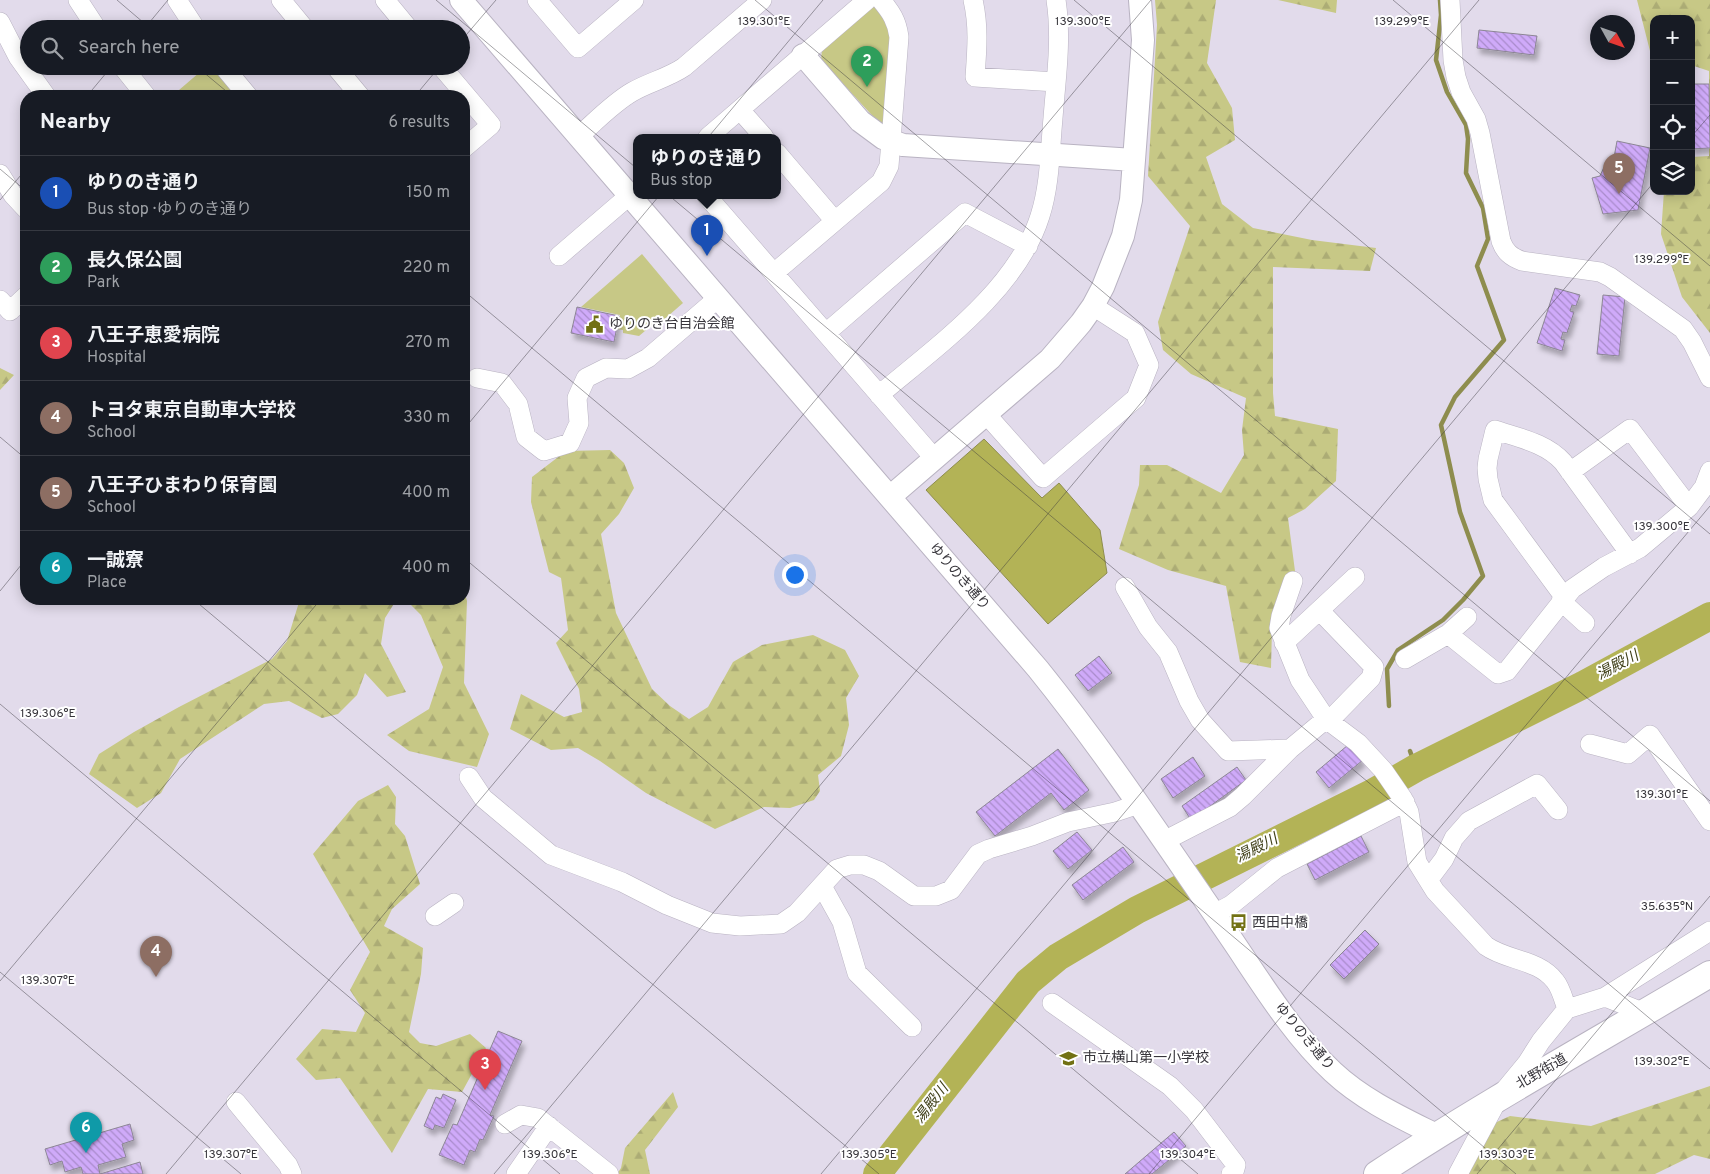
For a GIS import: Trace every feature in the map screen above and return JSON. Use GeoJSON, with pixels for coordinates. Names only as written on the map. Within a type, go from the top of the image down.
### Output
{"type":"FeatureCollection","features":[{"type":"Feature","properties":{"kind":"main road","name":"北野街道"},"geometry":{"type":"LineString","coordinates":[[1377,1174],[1499,1097],[1710,974]]}},
{"type":"Feature","properties":{"kind":"street"},"geometry":{"type":"LineString","coordinates":[[78,0],[91,20]]}},
{"type":"Feature","properties":{"kind":"street"},"geometry":{"type":"LineString","coordinates":[[177,0],[190,20]]}},
{"type":"Feature","properties":{"kind":"street"},"geometry":{"type":"LineString","coordinates":[[281,0],[298,20]]}},
{"type":"Feature","properties":{"kind":"street"},"geometry":{"type":"LineString","coordinates":[[384,0],[401,20]]}},
{"type":"Feature","properties":{"kind":"street","name":"ゆりのき通り"},"geometry":{"type":"LineString","coordinates":[[461,0],[633,199]]}},
{"type":"Feature","properties":{"kind":"street"},"geometry":{"type":"LineString","coordinates":[[537,0],[578,48],[634,0]]}},
{"type":"Feature","properties":{"kind":"street"},"geometry":{"type":"LineString","coordinates":[[579,136],[622,98],[633,91],[670,76],[684,66],[762,0]]}},
{"type":"Feature","properties":{"kind":"street"},"geometry":{"type":"LineString","coordinates":[[712,134],[867,0]]}},
{"type":"Feature","properties":{"kind":"street"},"geometry":{"type":"LineString","coordinates":[[774,273],[881,182],[889,166],[899,37],[897,24],[891,12],[881,0]]}},
{"type":"Feature","properties":{"kind":"street"},"geometry":{"type":"LineString","coordinates":[[973,0],[978,34],[975,77],[1056,82]]}},
{"type":"Feature","properties":{"kind":"street"},"geometry":{"type":"LineString","coordinates":[[879,395],[986,302],[1013,270],[1028,246],[1040,215],[1046,189],[1050,154],[1059,35],[1056,0]]}},
{"type":"Feature","properties":{"kind":"street"},"geometry":{"type":"LineString","coordinates":[[890,496],[1050,359],[1092,306],[1111,270],[1123,236],[1131,200],[1143,40],[1140,0]]}},
{"type":"Feature","properties":{"kind":"street"},"geometry":{"type":"LineString","coordinates":[[1450,0],[1453,60],[1456,77],[1461,92],[1478,126],[1501,241],[1507,253],[1515,259],[1522,261],[1600,272],[1610,277],[1683,329],[1692,342],[1710,378]]}},
{"type":"Feature","properties":{"kind":"street"},"geometry":{"type":"LineString","coordinates":[[0,22],[20,60]]}},
{"type":"Feature","properties":{"kind":"street"},"geometry":{"type":"LineString","coordinates":[[803,55],[860,121],[874,133],[890,142],[903,145],[1134,160]]}},
{"type":"Feature","properties":{"kind":"street"},"geometry":{"type":"LineString","coordinates":[[31,75],[42,90]]}},
{"type":"Feature","properties":{"kind":"street"},"geometry":{"type":"LineString","coordinates":[[129,75],[141,90]]}},
{"type":"Feature","properties":{"kind":"street"},"geometry":{"type":"LineString","coordinates":[[230,75],[243,90]]}},
{"type":"Feature","properties":{"kind":"street"},"geometry":{"type":"LineString","coordinates":[[342,75],[355,90]]}},
{"type":"Feature","properties":{"kind":"street"},"geometry":{"type":"LineString","coordinates":[[449,75],[461,90]]}},
{"type":"Feature","properties":{"kind":"street"},"geometry":{"type":"LineString","coordinates":[[470,100],[491,125],[470,143]]}},
{"type":"Feature","properties":{"kind":"street"},"geometry":{"type":"LineString","coordinates":[[740,110],[761,134]]}},
{"type":"Feature","properties":{"kind":"street"},"geometry":{"type":"LineString","coordinates":[[781,158],[835,220]]}},
{"type":"Feature","properties":{"kind":"street"},"geometry":{"type":"LineString","coordinates":[[0,174],[7,200],[20,206]]}},
{"type":"Feature","properties":{"kind":"street"},"geometry":{"type":"LineString","coordinates":[[565,244],[630,195]]}},
{"type":"Feature","properties":{"kind":"street","name":"ゆりのき通り"},"geometry":{"type":"LineString","coordinates":[[633,199],[1038,669],[1094,741],[1293,1027],[1314,1053],[1335,1074],[1378,1105],[1436,1135]]}},
{"type":"Feature","properties":{"kind":"street"},"geometry":{"type":"LineString","coordinates":[[709,199],[935,459]]}},
{"type":"Feature","properties":{"kind":"street"},"geometry":{"type":"LineString","coordinates":[[826,333],[965,213],[1028,246]]}},
{"type":"Feature","properties":{"kind":"street"},"geometry":{"type":"LineString","coordinates":[[477,378],[502,383],[518,404],[526,437],[544,451],[570,444],[579,423],[577,398],[586,378],[606,368],[628,369],[648,358],[718,298]]}},
{"type":"Feature","properties":{"kind":"street"},"geometry":{"type":"LineString","coordinates":[[0,300],[10,311],[20,302]]}},
{"type":"Feature","properties":{"kind":"street"},"geometry":{"type":"LineString","coordinates":[[986,414],[1043,478],[1136,398],[1149,365],[1135,334],[1092,306]]}},
{"type":"Feature","properties":{"kind":"street"},"geometry":{"type":"LineString","coordinates":[[1570,472],[1630,429],[1689,507]]}},
{"type":"Feature","properties":{"kind":"street"},"geometry":{"type":"LineString","coordinates":[[1585,623],[1563,600],[1494,500],[1487,468],[1495,430],[1554,452],[1630,554]]}},
{"type":"Feature","properties":{"kind":"street"},"geometry":{"type":"LineString","coordinates":[[1448,634],[1498,674],[1507,671],[1572,589],[1604,566],[1640,548],[1689,507],[1704,487],[1710,471]]}},
{"type":"Feature","properties":{"kind":"street"},"geometry":{"type":"LineString","coordinates":[[1284,643],[1355,577]]}},
{"type":"Feature","properties":{"kind":"street"},"geometry":{"type":"LineString","coordinates":[[1293,581],[1281,616],[1279,628],[1300,680],[1328,720],[1358,743],[1383,770],[1404,801],[1413,829],[1417,862],[1436,891],[1486,946],[1494,952],[1530,963],[1551,977],[1556,982],[1567,1010]]}},
{"type":"Feature","properties":{"kind":"street"},"geometry":{"type":"LineString","coordinates":[[1125,587],[1148,627],[1168,652],[1189,701],[1200,720],[1228,751],[1290,749]]}},
{"type":"Feature","properties":{"kind":"street"},"geometry":{"type":"LineString","coordinates":[[1164,841],[1230,807],[1290,749],[1328,720],[1371,678],[1374,667],[1320,611]]}},
{"type":"Feature","properties":{"kind":"street"},"geometry":{"type":"LineString","coordinates":[[1405,659],[1448,634],[1467,617]]}},
{"type":"Feature","properties":{"kind":"street"},"geometry":{"type":"LineString","coordinates":[[1590,744],[1628,754],[1650,735],[1710,821]]}},
{"type":"Feature","properties":{"kind":"street"},"geometry":{"type":"LineString","coordinates":[[469,778],[483,798],[550,855],[622,882],[667,905],[712,923],[740,926],[782,924],[797,913],[837,869],[850,865],[864,865],[879,871],[914,896],[936,896],[951,890],[978,854],[989,849],[1032,836],[1068,822],[1115,812],[1139,804]]}},
{"type":"Feature","properties":{"kind":"street"},"geometry":{"type":"LineString","coordinates":[[1429,879],[1444,859],[1454,838],[1468,821],[1503,802],[1538,784],[1558,810]]}},
{"type":"Feature","properties":{"kind":"street"},"geometry":{"type":"LineString","coordinates":[[1214,914],[1231,905],[1278,868],[1404,801]]}},
{"type":"Feature","properties":{"kind":"street"},"geometry":{"type":"LineString","coordinates":[[822,886],[842,922],[857,973],[912,1026]]}},
{"type":"Feature","properties":{"kind":"street"},"geometry":{"type":"LineString","coordinates":[[435,916],[454,903]]}},
{"type":"Feature","properties":{"kind":"street"},"geometry":{"type":"LineString","coordinates":[[1458,1174],[1499,1097],[1567,1010],[1605,997],[1710,931]]}},
{"type":"Feature","properties":{"kind":"street"},"geometry":{"type":"LineString","coordinates":[[1605,997],[1645,1013]]}},
{"type":"Feature","properties":{"kind":"street"},"geometry":{"type":"LineString","coordinates":[[1052,1003],[1170,1086],[1194,1110],[1236,1166],[1231,1174]]}},
{"type":"Feature","properties":{"kind":"street"},"geometry":{"type":"LineString","coordinates":[[236,1102],[288,1165],[292,1174]]}},
{"type":"Feature","properties":{"kind":"street"},"geometry":{"type":"LineString","coordinates":[[505,1124],[521,1115],[538,1118],[608,1174]]}},
{"type":"Feature","properties":{"kind":"street"},"geometry":{"type":"LineString","coordinates":[[516,1174],[549,1126]]}},
{"type":"Feature","properties":{"kind":"green space"},"geometry":{"type":"Polygon","coordinates":[[[1155,0],[1216,0],[1207,63],[1232,108],[1235,140],[1206,157],[1222,204],[1253,228],[1312,240],[1376,248],[1370,271],[1273,267],[1273,393],[1275,416],[1338,429],[1336,481],[1305,509],[1288,518],[1295,571],[1275,607],[1272,628],[1271,668],[1240,662],[1226,586],[1168,570],[1119,549],[1139,485],[1140,465],[1167,465],[1221,493],[1244,455],[1242,430],[1246,398],[1191,374],[1163,350],[1158,322],[1190,226],[1148,176],[1157,25],[1155,0]]]}},
{"type":"Feature","properties":{"kind":"green space"},"geometry":{"type":"Polygon","coordinates":[[[1278,0],[1337,0],[1336,13],[1278,0]]]}},
{"type":"Feature","properties":{"kind":"green space"},"geometry":{"type":"Polygon","coordinates":[[[1637,0],[1710,0],[1710,333],[1682,297],[1661,234],[1664,195],[1695,195],[1695,157],[1709,156],[1709,71],[1695,66],[1695,15],[1650,15],[1650,51],[1637,0]]]}},
{"type":"Feature","properties":{"kind":"green space"},"geometry":{"type":"Polygon","coordinates":[[[873,7],[879,7],[892,38],[886,123],[880,124],[821,60],[822,50],[873,7]]]}},
{"type":"Feature","properties":{"kind":"green space"},"geometry":{"type":"Polygon","coordinates":[[[196,75],[225,75],[238,90],[179,90],[196,75]]]}},
{"type":"Feature","properties":{"kind":"green space"},"geometry":{"type":"Polygon","coordinates":[[[642,254],[683,303],[660,323],[658,320],[639,336],[623,333],[623,330],[618,329],[620,315],[581,307],[642,254]]]}},
{"type":"Feature","properties":{"kind":"green space"},"geometry":{"type":"Polygon","coordinates":[[[0,368],[14,375],[0,390],[0,368]]]}},
{"type":"Feature","properties":{"kind":"green space"},"geometry":{"type":"Polygon","coordinates":[[[610,450],[624,463],[634,488],[619,514],[601,534],[616,613],[652,689],[670,706],[689,719],[708,707],[733,662],[762,645],[813,635],[845,650],[859,676],[846,698],[849,725],[841,756],[818,775],[820,791],[814,800],[790,808],[764,807],[715,829],[646,793],[578,748],[551,750],[510,729],[521,694],[564,717],[582,712],[579,689],[556,643],[568,630],[561,578],[549,572],[531,502],[532,477],[566,451],[610,450]]]}},
{"type":"Feature","properties":{"kind":"green space"},"geometry":{"type":"Polygon","coordinates":[[[298,605],[393,605],[385,618],[381,644],[406,692],[387,697],[365,673],[357,695],[338,714],[322,718],[289,701],[264,704],[180,759],[161,793],[137,808],[89,774],[99,754],[179,707],[272,659],[287,641],[298,605]]]}},
{"type":"Feature","properties":{"kind":"green space"},"geometry":{"type":"Polygon","coordinates":[[[411,605],[467,605],[464,683],[489,734],[477,767],[409,751],[387,735],[429,709],[443,667],[421,615],[411,605]]]}},
{"type":"Feature","properties":{"kind":"green space"},"geometry":{"type":"Polygon","coordinates":[[[388,785],[396,797],[395,824],[405,836],[420,884],[392,909],[384,926],[423,948],[421,974],[409,1032],[420,1043],[436,1046],[470,1034],[486,1048],[462,1092],[428,1089],[392,1153],[340,1078],[316,1080],[296,1059],[322,1029],[356,1032],[365,1013],[350,990],[370,952],[313,854],[358,801],[388,785]]]}},
{"type":"Feature","properties":{"kind":"green space"},"geometry":{"type":"Polygon","coordinates":[[[1710,1086],[1710,1159],[1694,1155],[1655,1174],[1456,1174],[1477,1131],[1510,1116],[1591,1126],[1710,1086]]]}},
{"type":"Feature","properties":{"kind":"green space"},"geometry":{"type":"Polygon","coordinates":[[[673,1092],[678,1107],[645,1150],[650,1174],[617,1174],[621,1168],[625,1148],[673,1092]]]}},
{"type":"Feature","properties":{"kind":"shaded area"},"geometry":{"type":"Polygon","coordinates":[[[984,439],[1042,498],[1059,483],[1100,530],[1107,573],[1048,624],[926,490],[984,439]]]}},
{"type":"Feature","properties":{"kind":"building"},"geometry":{"type":"Polygon","coordinates":[[[1479,30],[1537,36],[1534,55],[1477,48],[1479,30]]]}},
{"type":"Feature","properties":{"kind":"building"},"geometry":{"type":"Polygon","coordinates":[[[1695,84],[1709,84],[1710,148],[1695,149],[1695,84]]]}},
{"type":"Feature","properties":{"kind":"building"},"geometry":{"type":"Polygon","coordinates":[[[1617,141],[1650,148],[1638,210],[1603,214],[1592,178],[1600,176],[1604,167],[1613,163],[1617,141]]]}},
{"type":"Feature","properties":{"kind":"building"},"geometry":{"type":"Polygon","coordinates":[[[1555,288],[1580,295],[1576,306],[1572,305],[1570,311],[1574,312],[1567,333],[1563,332],[1561,339],[1565,340],[1562,351],[1537,343],[1555,288]]]}},
{"type":"Feature","properties":{"kind":"building"},"geometry":{"type":"Polygon","coordinates":[[[1603,295],[1625,297],[1619,356],[1597,354],[1603,295]]]}},
{"type":"Feature","properties":{"kind":"building"},"geometry":{"type":"Polygon","coordinates":[[[577,307],[619,316],[614,342],[571,333],[577,307]]]}},
{"type":"Feature","properties":{"kind":"building"},"geometry":{"type":"Polygon","coordinates":[[[1099,656],[1112,673],[1088,691],[1075,675],[1099,656]]]}},
{"type":"Feature","properties":{"kind":"building"},"geometry":{"type":"Polygon","coordinates":[[[1348,745],[1363,760],[1329,788],[1316,772],[1348,745]]]}},
{"type":"Feature","properties":{"kind":"building"},"geometry":{"type":"Polygon","coordinates":[[[1058,749],[1089,790],[1064,810],[1051,793],[995,836],[976,812],[1058,749]]]}},
{"type":"Feature","properties":{"kind":"building"},"geometry":{"type":"Polygon","coordinates":[[[1193,757],[1205,776],[1173,798],[1161,779],[1193,757]]]}},
{"type":"Feature","properties":{"kind":"building"},"geometry":{"type":"Polygon","coordinates":[[[1237,767],[1246,780],[1191,820],[1182,806],[1237,767]]]}},
{"type":"Feature","properties":{"kind":"building"},"geometry":{"type":"Polygon","coordinates":[[[1077,832],[1092,850],[1068,869],[1053,851],[1077,832]]]}},
{"type":"Feature","properties":{"kind":"building"},"geometry":{"type":"Polygon","coordinates":[[[1361,836],[1369,852],[1315,880],[1307,864],[1361,836]]]}},
{"type":"Feature","properties":{"kind":"building"},"geometry":{"type":"Polygon","coordinates":[[[1123,847],[1134,862],[1083,900],[1072,885],[1123,847]]]}},
{"type":"Feature","properties":{"kind":"building"},"geometry":{"type":"Polygon","coordinates":[[[1365,930],[1379,944],[1344,979],[1330,965],[1365,930]]]}},
{"type":"Feature","properties":{"kind":"building"},"geometry":{"type":"Polygon","coordinates":[[[498,1031],[522,1041],[490,1115],[494,1116],[483,1140],[480,1139],[475,1152],[470,1150],[464,1165],[439,1155],[453,1124],[457,1125],[498,1031]]]}},
{"type":"Feature","properties":{"kind":"building"},"geometry":{"type":"Polygon","coordinates":[[[443,1094],[456,1100],[444,1128],[435,1125],[433,1130],[424,1126],[436,1097],[441,1099],[443,1094]]]}},
{"type":"Feature","properties":{"kind":"building"},"geometry":{"type":"Polygon","coordinates":[[[130,1124],[134,1140],[122,1144],[126,1157],[98,1165],[100,1174],[83,1174],[81,1167],[65,1172],[62,1161],[50,1165],[45,1149],[130,1124]]]}},
{"type":"Feature","properties":{"kind":"building"},"geometry":{"type":"Polygon","coordinates":[[[1174,1132],[1186,1146],[1152,1174],[1125,1174],[1174,1132]]]}},
{"type":"Feature","properties":{"kind":"building"},"geometry":{"type":"Polygon","coordinates":[[[140,1162],[143,1174],[100,1174],[140,1162]]]}},
{"type":"Feature","properties":{"kind":"waterway"},"geometry":{"type":"LineString","coordinates":[[1389,706],[1387,669],[1398,650],[1443,620],[1483,576],[1460,512],[1441,425],[1455,397],[1504,340],[1477,266],[1488,239],[1483,208],[1466,173],[1468,139],[1466,125],[1447,92],[1436,60],[1441,15],[1440,0]]}},
{"type":"Feature","properties":{"kind":"waterway","name":"湯殿川"},"geometry":{"type":"LineString","coordinates":[[877,1174],[1028,982],[1058,957],[1137,910],[1583,685],[1710,616]]}},
{"type":"Feature","properties":{"kind":"waterway"},"geometry":{"type":"LineString","coordinates":[[1410,751],[1416,768]]}},
{"type":"Feature","properties":{"kind":"place","name":"長久保公園"},"geometry":{"type":"Point","coordinates":[867,87]}},
{"type":"Feature","properties":{"kind":"place","name":"八王子ひまわり保育園"},"geometry":{"type":"Point","coordinates":[1619,194]}},
{"type":"Feature","properties":{"kind":"place","name":"ゆりのき通り"},"geometry":{"type":"Point","coordinates":[707,256]}},
{"type":"Feature","properties":{"kind":"place","name":"ゆりのき台自治会館"},"geometry":{"type":"Point","coordinates":[595,324]}},
{"type":"Feature","properties":{"kind":"place","name":"西田中橋"},"geometry":{"type":"Point","coordinates":[1238,923]}},
{"type":"Feature","properties":{"kind":"place","name":"トヨタ東京自動車大学校"},"geometry":{"type":"Point","coordinates":[156,977]}},
{"type":"Feature","properties":{"kind":"place","name":"市立横山第一小学校"},"geometry":{"type":"Point","coordinates":[1069,1058]}},
{"type":"Feature","properties":{"kind":"place","name":"八王子恵愛病院"},"geometry":{"type":"Point","coordinates":[485,1090]}},
{"type":"Feature","properties":{"kind":"place","name":"一誠寮"},"geometry":{"type":"Point","coordinates":[86,1153]}}]}
